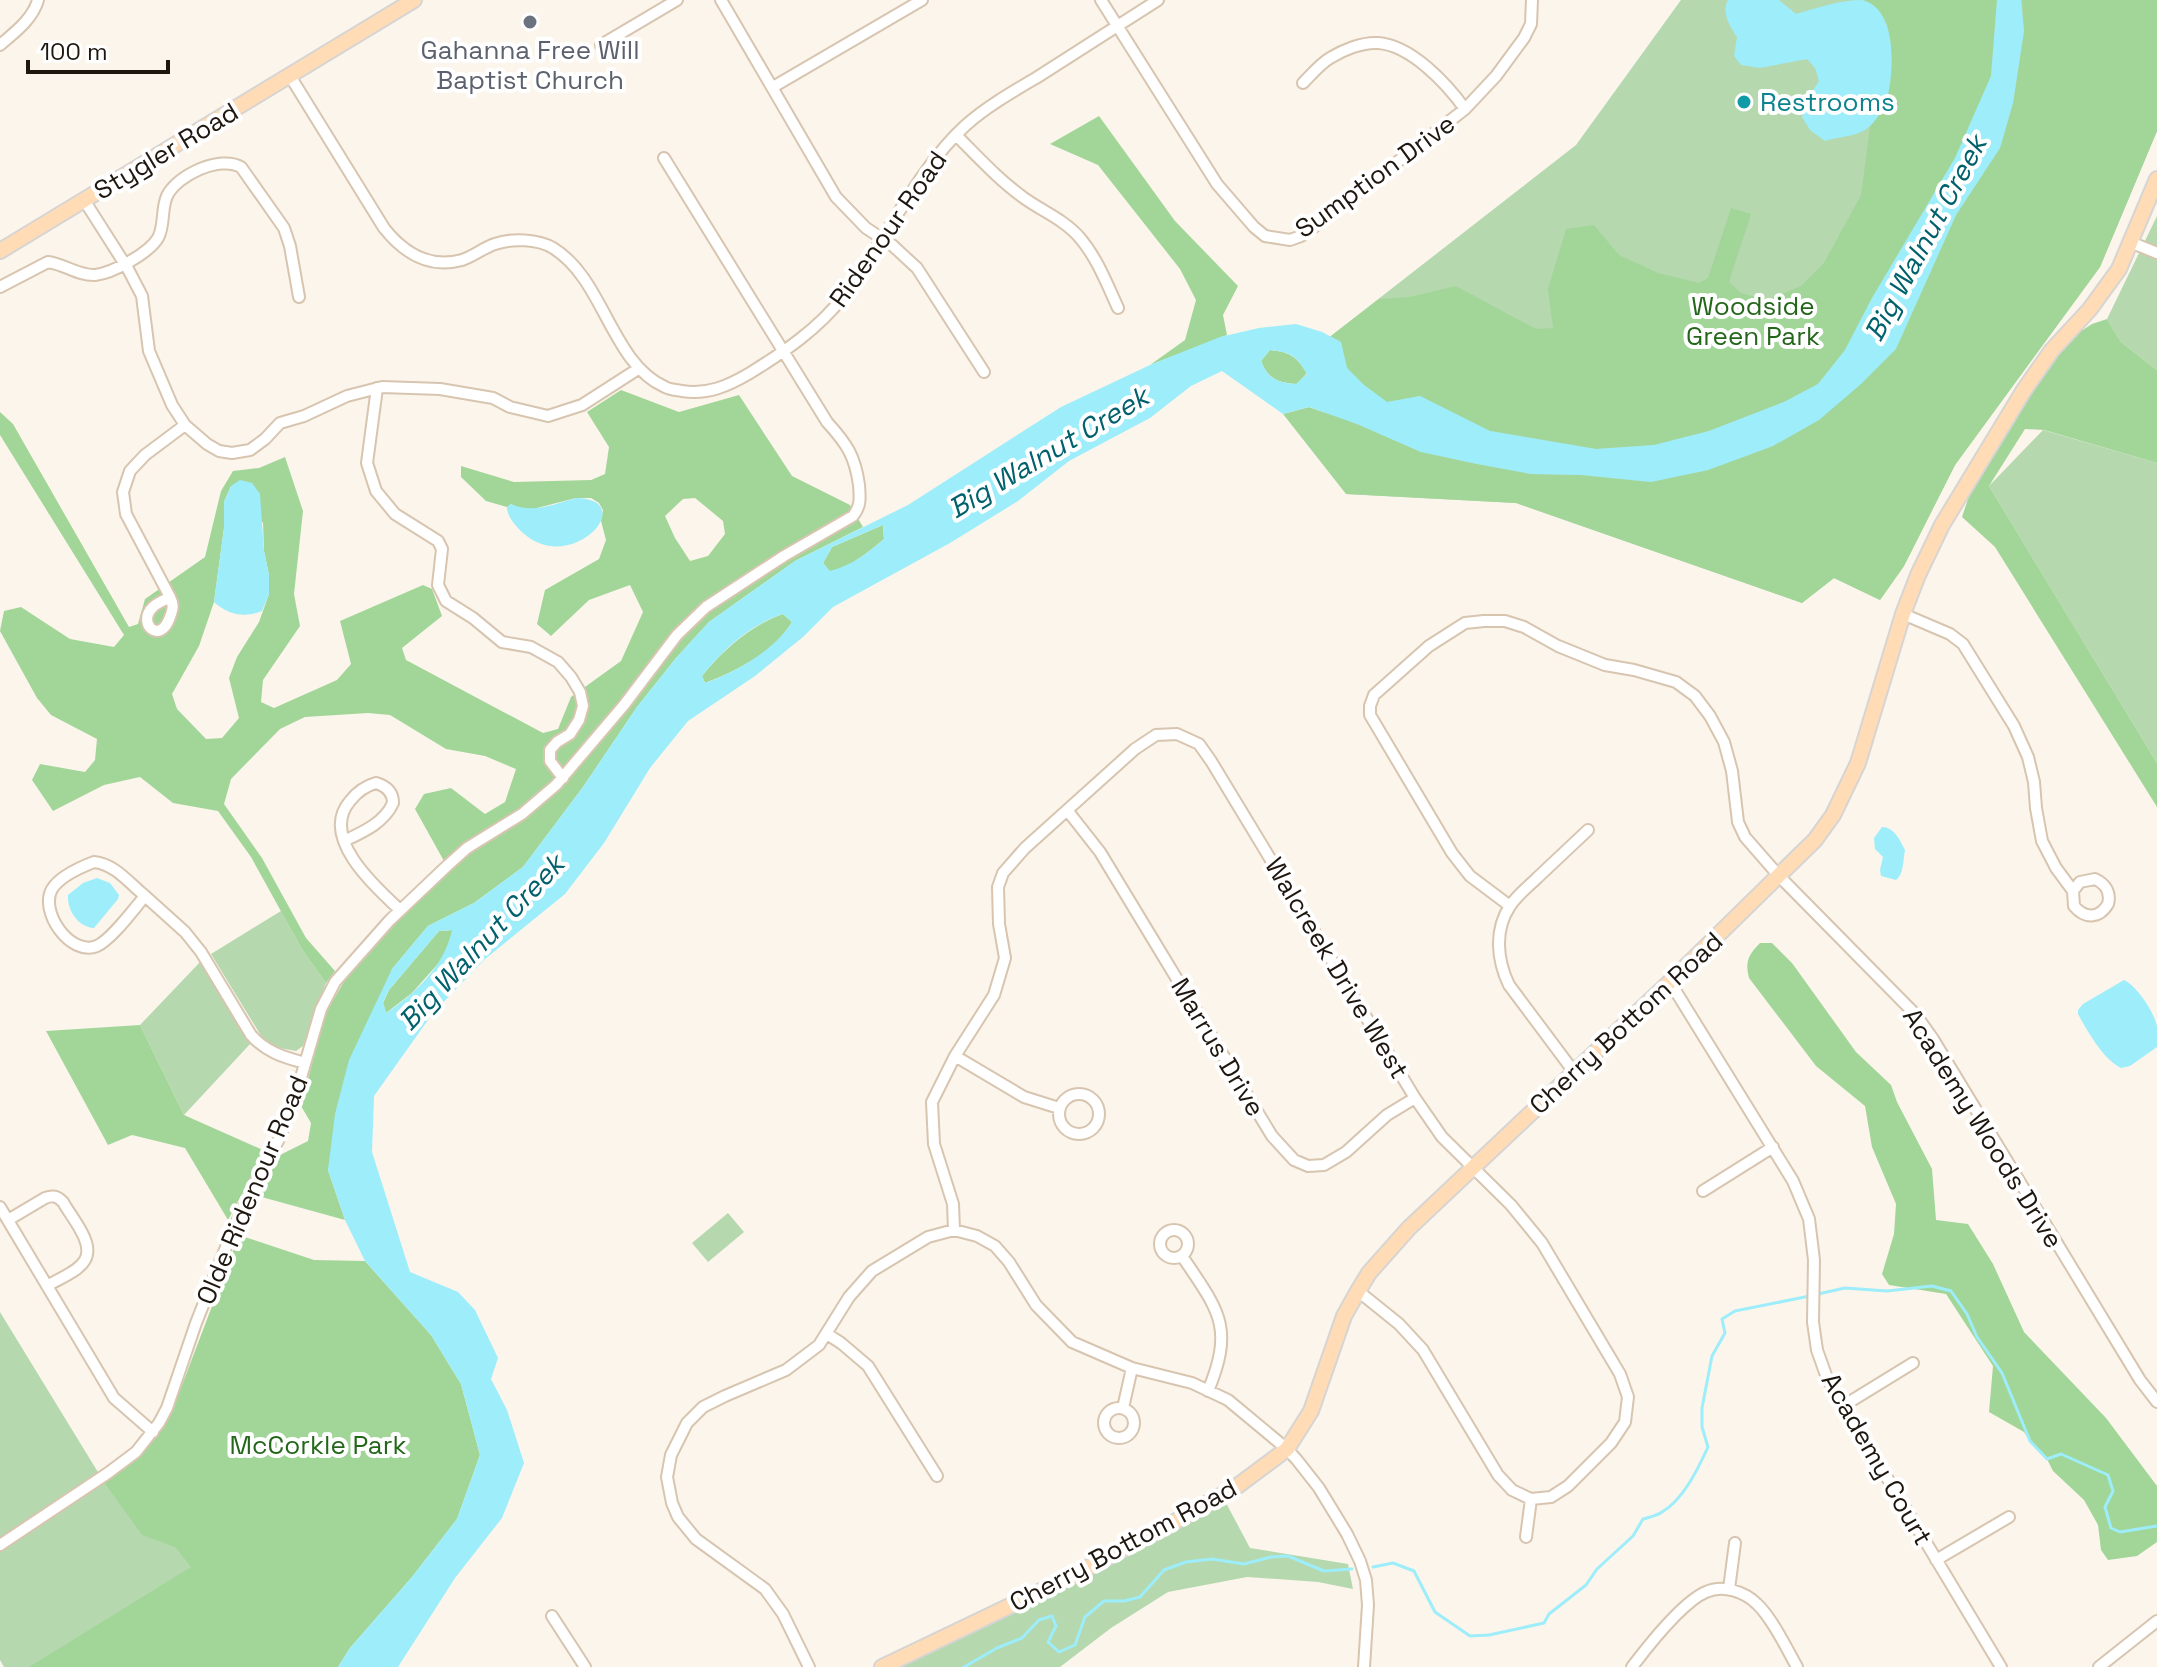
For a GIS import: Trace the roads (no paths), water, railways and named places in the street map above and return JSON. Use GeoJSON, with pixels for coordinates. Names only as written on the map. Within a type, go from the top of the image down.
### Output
{"type":"FeatureCollection","features":[{"type":"Feature","properties":{"kind":"main road","name":"Stygler Road"},"geometry":{"type":"LineString","coordinates":[[0,251],[414,0]]}},
{"type":"Feature","properties":{"kind":"main road","name":"Cherry Bottom Road"},"geometry":{"type":"LineString","coordinates":[[882,1667],[1068,1578],[1169,1525],[1236,1487],[1287,1449],[1311,1411],[1344,1316],[1369,1273],[1409,1228],[1670,982],[1815,840],[1833,815],[1858,763],[1903,614],[1942,525],[2024,390],[2052,350],[2090,309],[2119,269],[2157,179]]}},
{"type":"Feature","properties":{"kind":"street"},"geometry":{"type":"LineString","coordinates":[[0,45],[20,28],[38,0]]}},
{"type":"Feature","properties":{"kind":"street"},"geometry":{"type":"LineString","coordinates":[[601,45],[677,0]]}},
{"type":"Feature","properties":{"kind":"street"},"geometry":{"type":"LineString","coordinates":[[721,0],[836,197],[866,228],[917,268],[984,372]]}},
{"type":"Feature","properties":{"kind":"street"},"geometry":{"type":"LineString","coordinates":[[773,87],[922,0]]}},
{"type":"Feature","properties":{"kind":"street"},"geometry":{"type":"LineString","coordinates":[[1101,0],[1117,26]]}},
{"type":"Feature","properties":{"kind":"street","name":"Ridenour Road"},"geometry":{"type":"LineString","coordinates":[[290,76],[384,228],[409,253],[444,263],[461,260],[495,244],[522,241],[547,245],[563,254],[578,269],[638,369],[665,388],[699,394],[731,384],[783,352],[814,328],[842,298],[923,177],[967,124],[1158,0]]}},
{"type":"Feature","properties":{"kind":"street","name":"Sumption Drive"},"geometry":{"type":"LineString","coordinates":[[1117,26],[1227,198],[1265,236],[1290,240],[1306,233],[1465,109],[1496,76],[1524,38],[1531,24],[1532,0]]}},
{"type":"Feature","properties":{"kind":"street"},"geometry":{"type":"LineString","coordinates":[[1303,83],[1328,59],[1358,46],[1377,42],[1396,47],[1431,70],[1465,109]]}},
{"type":"Feature","properties":{"kind":"street"},"geometry":{"type":"LineString","coordinates":[[956,135],[998,177],[1079,236],[1100,267],[1118,308]]}},
{"type":"Feature","properties":{"kind":"street"},"geometry":{"type":"LineString","coordinates":[[664,158],[783,352]]}},
{"type":"Feature","properties":{"kind":"street"},"geometry":{"type":"LineString","coordinates":[[0,287],[48,262],[96,275],[125,264],[153,245],[159,237],[165,201],[174,186],[197,171],[220,162],[241,167],[284,228],[299,297]]}},
{"type":"Feature","properties":{"kind":"street"},"geometry":{"type":"LineString","coordinates":[[84,200],[142,296],[149,351],[172,405],[185,425],[219,451],[232,453],[250,450],[280,423],[304,416],[347,396],[377,388],[415,387],[453,391],[493,398],[510,407],[548,416],[582,405],[638,369]]}},
{"type":"Feature","properties":{"kind":"street"},"geometry":{"type":"LineString","coordinates":[[2130,242],[2157,253]]}},
{"type":"Feature","properties":{"kind":"street","name":"Olde Ridenour Road"},"geometry":{"type":"LineString","coordinates":[[0,1545],[136,1452],[153,1432],[167,1408],[196,1323],[241,1213],[279,1139],[295,1098],[321,1009],[335,982],[400,910],[467,848],[522,814],[563,778],[677,635],[706,607],[853,516],[859,509],[856,465],[850,449],[827,422],[783,352]]}},
{"type":"Feature","properties":{"kind":"street"},"geometry":{"type":"LineString","coordinates":[[377,388],[367,463],[376,491],[395,514],[438,541],[442,549],[438,585],[446,601],[502,642],[531,647],[558,662],[580,692],[583,706],[579,720],[570,734],[550,750],[550,761],[563,778]]}},
{"type":"Feature","properties":{"kind":"street"},"geometry":{"type":"LineString","coordinates":[[170,597],[126,514],[123,492],[130,471],[145,455],[185,425]]}},
{"type":"Feature","properties":{"kind":"street"},"geometry":{"type":"LineString","coordinates":[[1903,614],[1950,634],[1963,644],[2004,710],[2027,754],[2042,841],[2073,891]]}},
{"type":"Feature","properties":{"kind":"street","name":"Academy Woods Drive"},"geometry":{"type":"LineString","coordinates":[[1510,906],[1470,876],[1452,853],[1370,715],[1374,695],[1429,646],[1465,623],[1505,621],[1524,627],[1558,646],[1605,665],[1676,682],[1695,696],[1724,742],[1732,771],[1738,822],[1745,837],[1779,876],[1901,999],[1926,1030],[2140,1380],[2157,1402]]}},
{"type":"Feature","properties":{"kind":"street","name":"Walcreek Drive West"},"geometry":{"type":"LineString","coordinates":[[1067,810],[1135,749],[1156,735],[1177,734],[1199,744],[1415,1098],[1442,1137],[1511,1205],[1542,1243],[1620,1374],[1628,1397],[1625,1422],[1611,1443],[1568,1486],[1551,1497],[1531,1499]]}},
{"type":"Feature","properties":{"kind":"street"},"geometry":{"type":"LineString","coordinates":[[344,841],[386,816],[393,803],[386,787],[376,783],[361,790],[351,800],[341,824],[344,841],[347,852],[400,910]]}},
{"type":"Feature","properties":{"kind":"street"},"geometry":{"type":"LineString","coordinates":[[954,1230],[953,1204],[934,1144],[932,1102],[955,1056],[994,995],[1005,958],[999,924],[998,887],[1003,873],[1067,810]]}},
{"type":"Feature","properties":{"kind":"street","name":"Marrus Drive"},"geometry":{"type":"LineString","coordinates":[[1067,810],[1100,852],[1272,1136],[1294,1160],[1308,1166],[1324,1165],[1346,1152],[1387,1115],[1415,1098]]}},
{"type":"Feature","properties":{"kind":"street"},"geometry":{"type":"LineString","coordinates":[[1574,1072],[1518,999],[1502,971],[1499,940],[1510,906],[1588,830]]}},
{"type":"Feature","properties":{"kind":"street"},"geometry":{"type":"LineString","coordinates":[[145,896],[106,940],[84,948],[64,936],[48,902],[52,889],[61,880],[94,862],[105,863],[114,869],[145,896],[185,932],[261,1046],[274,1054],[305,1063]]}},
{"type":"Feature","properties":{"kind":"street","name":"Academy Court"},"geometry":{"type":"LineString","coordinates":[[1670,982],[1793,1181],[1809,1219],[1814,1260],[1813,1304],[1817,1350],[1827,1378],[2001,1667]]}},
{"type":"Feature","properties":{"kind":"street"},"geometry":{"type":"LineString","coordinates":[[955,1056],[1024,1097],[1059,1108]]}},
{"type":"Feature","properties":{"kind":"street"},"geometry":{"type":"LineString","coordinates":[[1075,1093],[1085,1094],[1096,1102],[1099,1120],[1086,1133],[1073,1133],[1061,1125],[1059,1108],[1066,1097],[1075,1093]]}},
{"type":"Feature","properties":{"kind":"street"},"geometry":{"type":"LineString","coordinates":[[1703,1191],[1773,1147]]}},
{"type":"Feature","properties":{"kind":"street"},"geometry":{"type":"LineString","coordinates":[[8,1220],[51,1196],[63,1202],[87,1250],[85,1260],[77,1268],[47,1286]]}},
{"type":"Feature","properties":{"kind":"street"},"geometry":{"type":"LineString","coordinates":[[0,1207],[114,1398],[153,1432]]}},
{"type":"Feature","properties":{"kind":"street"},"geometry":{"type":"LineString","coordinates":[[809,1667],[783,1614],[765,1589],[708,1550],[686,1529],[672,1503],[667,1477],[675,1445],[687,1423],[708,1404],[786,1370],[819,1345],[849,1297],[872,1271],[928,1237],[954,1230],[977,1236],[995,1246],[1036,1305],[1072,1342],[1132,1368],[1192,1383],[1228,1400],[1287,1449],[1319,1488],[1360,1561],[1366,1580],[1368,1605],[1364,1667]]}},
{"type":"Feature","properties":{"kind":"street"},"geometry":{"type":"LineString","coordinates":[[1182,1256],[1217,1312],[1223,1331],[1219,1363],[1208,1391]]}},
{"type":"Feature","properties":{"kind":"street"},"geometry":{"type":"LineString","coordinates":[[1358,1291],[1399,1324],[1423,1350],[1498,1475],[1512,1490],[1531,1499],[1526,1537]]}},
{"type":"Feature","properties":{"kind":"street"},"geometry":{"type":"LineString","coordinates":[[827,1334],[868,1366],[937,1476]]}},
{"type":"Feature","properties":{"kind":"street"},"geometry":{"type":"LineString","coordinates":[[1843,1406],[1913,1363]]}},
{"type":"Feature","properties":{"kind":"street"},"geometry":{"type":"LineString","coordinates":[[1123,1408],[1132,1368]]}},
{"type":"Feature","properties":{"kind":"street"},"geometry":{"type":"LineString","coordinates":[[1936,1560],[2009,1517]]}},
{"type":"Feature","properties":{"kind":"street"},"geometry":{"type":"LineString","coordinates":[[1729,1589],[1735,1543]]}},
{"type":"Feature","properties":{"kind":"street"},"geometry":{"type":"LineString","coordinates":[[1632,1667],[1654,1637],[1689,1604],[1707,1591],[1729,1589],[1747,1595],[1760,1606],[1797,1667]]}},
{"type":"Feature","properties":{"kind":"street"},"geometry":{"type":"LineString","coordinates":[[552,1616],[585,1667]]}},
{"type":"Feature","properties":{"kind":"street"},"geometry":{"type":"LineString","coordinates":[[2099,1667],[2157,1621]]}},
{"type":"Feature","properties":{"kind":"water"},"geometry":{"type":"Polygon","coordinates":[[[1728,0],[1779,0],[1796,14],[1854,0],[1874,5],[1888,28],[1892,58],[1887,99],[1873,122],[1861,132],[1825,141],[1810,130],[1802,117],[1819,81],[1815,68],[1807,59],[1760,68],[1741,65],[1734,56],[1737,37],[1726,14],[1728,0]]]}},
{"type":"Feature","properties":{"kind":"water","name":"Big Walnut Creek"},"geometry":{"type":"Polygon","coordinates":[[[1997,0],[2021,0],[2024,31],[2013,103],[2000,148],[1956,215],[1896,349],[1819,420],[1773,446],[1708,470],[1651,482],[1531,474],[1421,452],[1309,407],[1283,414],[1222,371],[1191,386],[1150,418],[1069,461],[1018,501],[950,543],[833,607],[803,637],[755,676],[688,721],[650,768],[604,843],[565,894],[485,959],[433,1013],[374,1096],[372,1152],[410,1272],[458,1292],[475,1310],[498,1358],[491,1379],[507,1410],[524,1463],[502,1518],[455,1578],[398,1667],[338,1667],[350,1648],[457,1519],[480,1455],[461,1384],[431,1335],[365,1261],[345,1220],[328,1170],[335,1114],[349,1060],[392,969],[428,926],[474,903],[523,867],[583,787],[637,707],[709,622],[795,561],[908,505],[1061,407],[1150,365],[1220,337],[1259,328],[1296,324],[1341,342],[1347,368],[1387,402],[1420,396],[1490,431],[1596,449],[1654,445],[1709,431],[1784,402],[1818,384],[1845,350],[1872,298],[1955,158],[1991,76],[1997,0]],[[1270,350],[1261,361],[1270,376],[1284,383],[1296,384],[1307,374],[1296,359],[1283,352],[1270,350]],[[883,525],[832,547],[823,563],[830,571],[852,562],[884,539],[883,525]],[[783,614],[738,639],[719,657],[702,676],[705,683],[754,659],[776,642],[792,622],[783,614]],[[452,930],[439,931],[389,990],[383,1002],[386,1013],[418,988],[436,967],[452,930]]]}},
{"type":"Feature","properties":{"kind":"water"},"geometry":{"type":"Polygon","coordinates":[[[240,480],[252,483],[260,494],[269,575],[269,594],[262,611],[249,614],[231,612],[214,602],[224,528],[224,502],[231,486],[240,480]]]}},
{"type":"Feature","properties":{"kind":"water"},"geometry":{"type":"Polygon","coordinates":[[[576,498],[594,502],[602,510],[601,521],[578,542],[561,546],[542,544],[523,533],[507,511],[511,504],[535,508],[576,498]]]}},
{"type":"Feature","properties":{"kind":"water"},"geometry":{"type":"Polygon","coordinates":[[[1882,827],[1899,838],[1905,850],[1902,871],[1896,880],[1881,876],[1883,857],[1875,849],[1874,838],[1882,827]]]}},
{"type":"Feature","properties":{"kind":"water"},"geometry":{"type":"Polygon","coordinates":[[[97,878],[110,883],[119,895],[94,928],[83,925],[75,917],[68,895],[83,883],[97,878]]]}},
{"type":"Feature","properties":{"kind":"water"},"geometry":{"type":"Polygon","coordinates":[[[2124,980],[2145,1000],[2153,1015],[2157,1027],[2157,1047],[2130,1066],[2121,1068],[2096,1044],[2078,1010],[2124,980]]]}},
{"type":"Feature","properties":{"kind":"waterway"},"geometry":{"type":"LineString","coordinates":[[1818,1294],[1845,1288],[1887,1291],[1932,1286],[1951,1291],[2002,1373],[2030,1441],[2047,1459],[2061,1454],[2108,1475],[2113,1491],[2105,1507],[2111,1528],[2120,1532],[2157,1526]]}},
{"type":"Feature","properties":{"kind":"waterway"},"geometry":{"type":"LineString","coordinates":[[1373,1567],[1393,1563],[1414,1571],[1435,1612],[1470,1636],[1544,1623],[1549,1614],[1586,1585],[1597,1569],[1633,1536],[1643,1519],[1670,1507],[1695,1474],[1708,1447],[1702,1427],[1702,1408],[1712,1356],[1725,1333],[1722,1319],[1735,1311],[1810,1296]]}},
{"type":"Feature","properties":{"kind":"waterway"},"geometry":{"type":"LineString","coordinates":[[964,1667],[1022,1638],[1039,1620],[1052,1616],[1056,1626],[1048,1642],[1059,1652],[1075,1645],[1085,1617],[1104,1601],[1140,1597],[1164,1570],[1186,1562],[1212,1559],[1244,1564],[1288,1556],[1324,1571],[1352,1569]]}},
{"type":"Feature","properties":{"kind":"place","name":"Gahanna Free Will Baptist Church"},"geometry":{"type":"Point","coordinates":[530,22]}},
{"type":"Feature","properties":{"kind":"place","name":"Restrooms"},"geometry":{"type":"Point","coordinates":[1744,102]}},
{"type":"Feature","properties":{"kind":"park label","name":"Woodside Green Park"},"geometry":{"type":"Point","coordinates":[1753,321]}},
{"type":"Feature","properties":{"kind":"park label","name":"McCorkle Park"},"geometry":{"type":"Point","coordinates":[318,1445]}}]}
